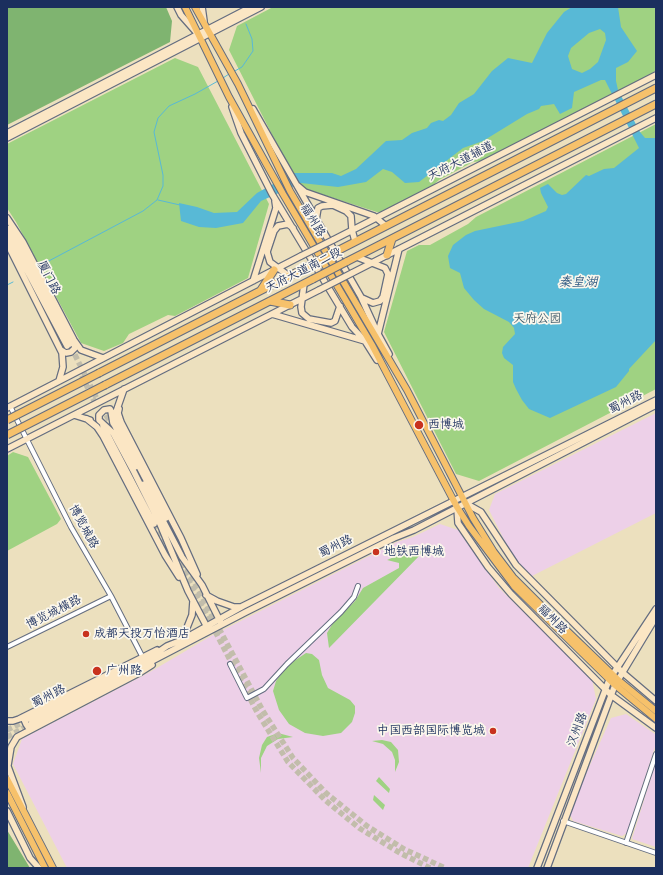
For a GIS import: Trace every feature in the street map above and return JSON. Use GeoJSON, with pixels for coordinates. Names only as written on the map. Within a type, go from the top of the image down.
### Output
{"type":"FeatureCollection","features":[{"type":"Feature","properties":{"kind":"highway","name":"天府大道南二段"},"geometry":{"type":"LineString","coordinates":[[7,419],[656,88]]}},
{"type":"Feature","properties":{"kind":"highway","name":"天府大道南二段"},"geometry":{"type":"LineString","coordinates":[[7,436],[20,428],[656,104]]}},
{"type":"Feature","properties":{"kind":"highway"},"geometry":{"type":"LineString","coordinates":[[387,255],[392,239]]}},
{"type":"Feature","properties":{"kind":"highway"},"geometry":{"type":"LineString","coordinates":[[260,291],[277,268]]}},
{"type":"Feature","properties":{"kind":"highway"},"geometry":{"type":"LineString","coordinates":[[270,301],[290,305]]}},
{"type":"Feature","properties":{"kind":"main road"},"geometry":{"type":"LineString","coordinates":[[177,7],[181,15],[200,37]]}},
{"type":"Feature","properties":{"kind":"main road","name":"福州路"},"geometry":{"type":"LineString","coordinates":[[185,7],[229,98],[283,194],[372,345],[457,507],[485,548],[514,586],[656,719]]}},
{"type":"Feature","properties":{"kind":"main road","name":"福州路"},"geometry":{"type":"LineString","coordinates":[[195,7],[238,84],[290,191],[407,390],[462,497],[494,552],[513,577],[610,677]]}},
{"type":"Feature","properties":{"kind":"main road"},"geometry":{"type":"LineString","coordinates":[[202,7],[204,23]]}},
{"type":"Feature","properties":{"kind":"main road"},"geometry":{"type":"LineString","coordinates":[[7,133],[200,37],[210,34],[251,9],[261,7]]}},
{"type":"Feature","properties":{"kind":"main road"},"geometry":{"type":"LineString","coordinates":[[7,138],[234,19]]}},
{"type":"Feature","properties":{"kind":"main road","name":"天府大道辅道"},"geometry":{"type":"LineString","coordinates":[[8,407],[656,75]]}},
{"type":"Feature","properties":{"kind":"main road"},"geometry":{"type":"LineString","coordinates":[[241,91],[262,123],[316,222],[361,297],[407,390]]}},
{"type":"Feature","properties":{"kind":"main road"},"geometry":{"type":"LineString","coordinates":[[229,98],[242,133],[276,203],[276,208],[253,281]]}},
{"type":"Feature","properties":{"kind":"main road"},"geometry":{"type":"LineString","coordinates":[[7,449],[656,118]]}},
{"type":"Feature","properties":{"kind":"main road"},"geometry":{"type":"LineString","coordinates":[[293,181],[305,192],[377,217],[386,226]]}},
{"type":"Feature","properties":{"kind":"main road"},"geometry":{"type":"LineString","coordinates":[[272,194],[296,231],[352,327],[365,341],[395,390]]}},
{"type":"Feature","properties":{"kind":"main road"},"geometry":{"type":"LineString","coordinates":[[316,222],[318,208],[322,206],[332,205],[350,214],[355,242]]}},
{"type":"Feature","properties":{"kind":"main road"},"geometry":{"type":"LineString","coordinates":[[7,218],[23,242],[74,350],[68,353],[61,350]]}},
{"type":"Feature","properties":{"kind":"main road","name":"厦门路"},"geometry":{"type":"LineString","coordinates":[[7,222],[70,344]]}},
{"type":"Feature","properties":{"kind":"main road"},"geometry":{"type":"LineString","coordinates":[[290,276],[270,262],[267,252],[274,231],[278,226],[288,224],[296,231]]}},
{"type":"Feature","properties":{"kind":"main road","name":"厦门路"},"geometry":{"type":"LineString","coordinates":[[7,232],[70,344]]}},
{"type":"Feature","properties":{"kind":"main road"},"geometry":{"type":"LineString","coordinates":[[7,243],[61,350],[63,367],[59,381]]}},
{"type":"Feature","properties":{"kind":"main road"},"geometry":{"type":"LineString","coordinates":[[378,334],[399,249]]}},
{"type":"Feature","properties":{"kind":"main road"},"geometry":{"type":"LineString","coordinates":[[357,257],[385,268],[388,274],[383,298],[380,301],[373,304],[361,297]]}},
{"type":"Feature","properties":{"kind":"main road"},"geometry":{"type":"LineString","coordinates":[[304,284],[301,307],[305,316],[309,319],[324,323],[335,322],[340,306]]}},
{"type":"Feature","properties":{"kind":"main road"},"geometry":{"type":"LineString","coordinates":[[272,314],[365,341]]}},
{"type":"Feature","properties":{"kind":"main road"},"geometry":{"type":"LineString","coordinates":[[70,344],[81,350],[103,358]]}},
{"type":"Feature","properties":{"kind":"main road"},"geometry":{"type":"LineString","coordinates":[[115,426],[116,412],[124,389]]}},
{"type":"Feature","properties":{"kind":"main road","name":"蜀州路"},"geometry":{"type":"LineString","coordinates":[[221,622],[243,606],[656,400]]}},
{"type":"Feature","properties":{"kind":"main road"},"geometry":{"type":"LineString","coordinates":[[120,402],[118,413],[121,422],[181,538],[206,594],[221,622]]}},
{"type":"Feature","properties":{"kind":"main road","name":"蜀州路"},"geometry":{"type":"LineString","coordinates":[[28,722],[141,672],[171,651],[221,622],[466,503],[656,405]]}},
{"type":"Feature","properties":{"kind":"main road"},"geometry":{"type":"LineString","coordinates":[[154,524],[101,423],[99,415],[104,410],[110,409],[115,426],[182,557],[202,585]]}},
{"type":"Feature","properties":{"kind":"main road"},"geometry":{"type":"LineString","coordinates":[[116,412],[122,434],[166,518]]}},
{"type":"Feature","properties":{"kind":"main road"},"geometry":{"type":"LineString","coordinates":[[74,415],[101,423],[112,433],[134,472],[160,524],[188,591],[208,629]]}},
{"type":"Feature","properties":{"kind":"main road"},"geometry":{"type":"LineString","coordinates":[[87,419],[97,427],[165,554],[188,591]]}},
{"type":"Feature","properties":{"kind":"main road","name":"福州路"},"geometry":{"type":"LineString","coordinates":[[466,503],[481,512],[516,565],[622,672],[656,701]]}},
{"type":"Feature","properties":{"kind":"main road","name":"福州路"},"geometry":{"type":"LineString","coordinates":[[457,507],[458,523],[488,567],[511,594],[611,695],[656,728]]}},
{"type":"Feature","properties":{"kind":"main road"},"geometry":{"type":"LineString","coordinates":[[206,594],[217,601],[234,607],[243,606]]}},
{"type":"Feature","properties":{"kind":"main road"},"geometry":{"type":"LineString","coordinates":[[182,640],[192,614],[193,601]]}},
{"type":"Feature","properties":{"kind":"main road","name":"汉州路"},"geometry":{"type":"LineString","coordinates":[[537,868],[610,677],[616,666],[656,610]]}},
{"type":"Feature","properties":{"kind":"main road","name":"汉州路"},"geometry":{"type":"LineString","coordinates":[[546,868],[616,682],[656,617]]}},
{"type":"Feature","properties":{"kind":"main road","name":"蜀州路"},"geometry":{"type":"LineString","coordinates":[[28,722],[151,657],[167,646],[208,629]]}},
{"type":"Feature","properties":{"kind":"main road"},"geometry":{"type":"LineString","coordinates":[[26,816],[7,764],[14,740],[28,722],[142,656],[167,646]]}},
{"type":"Feature","properties":{"kind":"main road","name":"福州路"},"geometry":{"type":"LineString","coordinates":[[616,682],[656,711]]}},
{"type":"Feature","properties":{"kind":"main road"},"geometry":{"type":"LineString","coordinates":[[7,721],[28,722]]}},
{"type":"Feature","properties":{"kind":"main road"},"geometry":{"type":"LineString","coordinates":[[7,779],[53,868]]}},
{"type":"Feature","properties":{"kind":"main road"},"geometry":{"type":"LineString","coordinates":[[7,793],[45,868]]}},
{"type":"Feature","properties":{"kind":"main road"},"geometry":{"type":"LineString","coordinates":[[7,811],[30,858],[39,868]]}},
{"type":"Feature","properties":{"kind":"street","name":"博览城路"},"geometry":{"type":"LineString","coordinates":[[8,407],[27,438],[71,527],[111,596],[142,656]]}},
{"type":"Feature","properties":{"kind":"street"},"geometry":{"type":"LineString","coordinates":[[230,664],[247,698],[264,689],[286,664],[341,612],[354,597],[358,586]]}},
{"type":"Feature","properties":{"kind":"street","name":"博览城横路"},"geometry":{"type":"LineString","coordinates":[[7,647],[111,596]]}},
{"type":"Feature","properties":{"kind":"street"},"geometry":{"type":"LineString","coordinates":[[626,843],[656,754]]}},
{"type":"Feature","properties":{"kind":"street"},"geometry":{"type":"LineString","coordinates":[[563,821],[656,853]]}},
{"type":"Feature","properties":{"kind":"shaded area"},"geometry":{"type":"Polygon","coordinates":[[[656,413],[656,513],[532,576],[513,557],[489,510],[495,494],[656,413]]]}},
{"type":"Feature","properties":{"kind":"shaded area"},"geometry":{"type":"Polygon","coordinates":[[[440,524],[458,530],[499,588],[592,679],[596,699],[528,868],[67,868],[13,764],[22,739],[150,672],[211,636],[397,542],[413,537],[440,524]]]}},
{"type":"Feature","properties":{"kind":"shaded area"},"geometry":{"type":"Polygon","coordinates":[[[626,714],[655,734],[656,744],[627,833],[622,836],[573,821],[569,812],[611,718],[626,714]]]}},
{"type":"Feature","properties":{"kind":"shaded area"},"geometry":{"type":"Polygon","coordinates":[[[656,761],[656,847],[632,839],[656,761]]]}},
{"type":"Feature","properties":{"kind":"green space"},"geometry":{"type":"Polygon","coordinates":[[[7,7],[166,7],[172,21],[170,42],[7,125],[7,7]]]}},
{"type":"Feature","properties":{"kind":"green space"},"geometry":{"type":"Polygon","coordinates":[[[273,7],[656,7],[656,70],[650,75],[484,161],[473,162],[439,180],[430,188],[380,213],[302,188],[289,168],[229,50],[237,26],[273,7]]]}},
{"type":"Feature","properties":{"kind":"green space"},"geometry":{"type":"Polygon","coordinates":[[[175,58],[198,67],[269,204],[248,278],[175,316],[168,315],[129,334],[123,343],[104,351],[81,343],[7,208],[7,144],[175,58]]]}},
{"type":"Feature","properties":{"kind":"green space","name":"天府公园"},"geometry":{"type":"Polygon","coordinates":[[[656,124],[656,389],[479,481],[456,474],[384,332],[407,251],[419,245],[430,245],[468,224],[476,217],[656,124]]]}},
{"type":"Feature","properties":{"kind":"green space"},"geometry":{"type":"Polygon","coordinates":[[[13,452],[28,457],[61,519],[57,524],[7,551],[7,456],[13,452]]]}},
{"type":"Feature","properties":{"kind":"green space"},"geometry":{"type":"Polygon","coordinates":[[[415,550],[424,551],[329,648],[327,633],[333,623],[355,601],[363,588],[399,568],[399,563],[387,560],[415,550]]]}},
{"type":"Feature","properties":{"kind":"green space"},"geometry":{"type":"Polygon","coordinates":[[[306,653],[312,654],[319,660],[322,675],[328,688],[350,700],[355,706],[355,713],[352,722],[341,733],[323,736],[305,733],[289,724],[279,710],[273,691],[276,681],[288,665],[306,653]]]}},
{"type":"Feature","properties":{"kind":"green space"},"geometry":{"type":"Polygon","coordinates":[[[278,733],[293,737],[278,739],[267,746],[261,758],[261,773],[259,758],[262,745],[267,737],[278,733]]]}},
{"type":"Feature","properties":{"kind":"green space"},"geometry":{"type":"Polygon","coordinates":[[[382,740],[391,742],[398,750],[399,762],[395,772],[395,760],[392,752],[383,744],[372,741],[382,740]]]}},
{"type":"Feature","properties":{"kind":"green space"},"geometry":{"type":"Polygon","coordinates":[[[379,777],[390,789],[389,793],[376,781],[379,777]]]}},
{"type":"Feature","properties":{"kind":"green space"},"geometry":{"type":"Polygon","coordinates":[[[374,795],[385,805],[383,810],[373,800],[374,795]]]}},
{"type":"Feature","properties":{"kind":"green space"},"geometry":{"type":"Polygon","coordinates":[[[7,830],[30,868],[7,868],[7,830]]]}},
{"type":"Feature","properties":{"kind":"water","name":"秦皇湖"},"geometry":{"type":"Polygon","coordinates":[[[572,7],[618,7],[621,27],[637,51],[628,62],[616,68],[618,90],[640,132],[645,138],[656,138],[656,340],[629,369],[616,387],[550,418],[529,409],[522,400],[513,382],[513,365],[504,358],[502,353],[503,347],[515,334],[514,328],[509,322],[484,309],[474,300],[464,288],[460,273],[450,268],[448,256],[453,245],[466,235],[475,231],[523,221],[546,211],[548,207],[540,188],[548,184],[557,193],[562,195],[566,194],[586,175],[589,176],[604,169],[614,168],[639,148],[605,80],[601,80],[574,92],[572,108],[560,114],[554,104],[541,106],[539,109],[527,114],[483,141],[463,148],[419,182],[405,183],[392,172],[383,169],[366,182],[338,187],[301,183],[261,201],[243,223],[216,228],[199,227],[181,221],[179,203],[214,213],[237,212],[257,193],[293,173],[332,173],[341,176],[356,169],[386,141],[402,140],[412,133],[427,128],[431,123],[439,120],[443,121],[451,115],[459,103],[474,94],[492,71],[508,58],[532,63],[547,33],[564,12],[572,7]],[[600,29],[589,33],[571,48],[568,56],[572,69],[582,73],[590,69],[598,62],[606,40],[605,33],[600,29]]]}},
{"type":"Feature","properties":{"kind":"waterway"},"geometry":{"type":"LineString","coordinates":[[233,72],[242,67],[253,51],[252,39],[246,24]]}},
{"type":"Feature","properties":{"kind":"waterway"},"geometry":{"type":"LineString","coordinates":[[223,78],[229,74]]}},
{"type":"Feature","properties":{"kind":"waterway"},"geometry":{"type":"LineString","coordinates":[[45,263],[143,211],[157,200],[163,186],[163,175],[154,132],[158,118],[169,106],[218,81]]}},
{"type":"Feature","properties":{"kind":"waterway"},"geometry":{"type":"LineString","coordinates":[[158,200],[180,205]]}},
{"type":"Feature","properties":{"kind":"waterway"},"geometry":{"type":"LineString","coordinates":[[7,285],[13,282]]}},
{"type":"Feature","properties":{"kind":"tunnel"},"geometry":{"type":"LineString","coordinates":[[71,347],[101,407],[114,428]]}},
{"type":"Feature","properties":{"kind":"tunnel"},"geometry":{"type":"LineString","coordinates":[[78,368],[97,407]]}},
{"type":"Feature","properties":{"kind":"tunnel"},"geometry":{"type":"LineString","coordinates":[[166,518],[173,536]]}},
{"type":"Feature","properties":{"kind":"tunnel"},"geometry":{"type":"LineString","coordinates":[[154,524],[167,546]]}},
{"type":"Feature","properties":{"kind":"tunnel"},"geometry":{"type":"LineString","coordinates":[[176,556],[257,712],[288,762],[325,800],[359,828],[400,853],[430,868]]}},
{"type":"Feature","properties":{"kind":"tunnel"},"geometry":{"type":"LineString","coordinates":[[183,561],[263,711],[293,758],[326,793],[367,826],[404,849],[445,868]]}},
{"type":"Feature","properties":{"kind":"tunnel"},"geometry":{"type":"LineString","coordinates":[[7,730],[29,719]]}},
{"type":"Feature","properties":{"kind":"tunnel"},"geometry":{"type":"LineString","coordinates":[[7,737],[31,724]]}},
{"type":"Feature","properties":{"kind":"place","name":"西博城"},"geometry":{"type":"Point","coordinates":[419,425]}},
{"type":"Feature","properties":{"kind":"place","name":"地铁西博城"},"geometry":{"type":"Point","coordinates":[376,552]}},
{"type":"Feature","properties":{"kind":"place","name":"成都天投万怡酒店"},"geometry":{"type":"Point","coordinates":[86,634]}},
{"type":"Feature","properties":{"kind":"place","name":"广州路"},"geometry":{"type":"Point","coordinates":[97,671]}},
{"type":"Feature","properties":{"kind":"place","name":"中国西部国际博览城"},"geometry":{"type":"Point","coordinates":[493,731]}}]}
